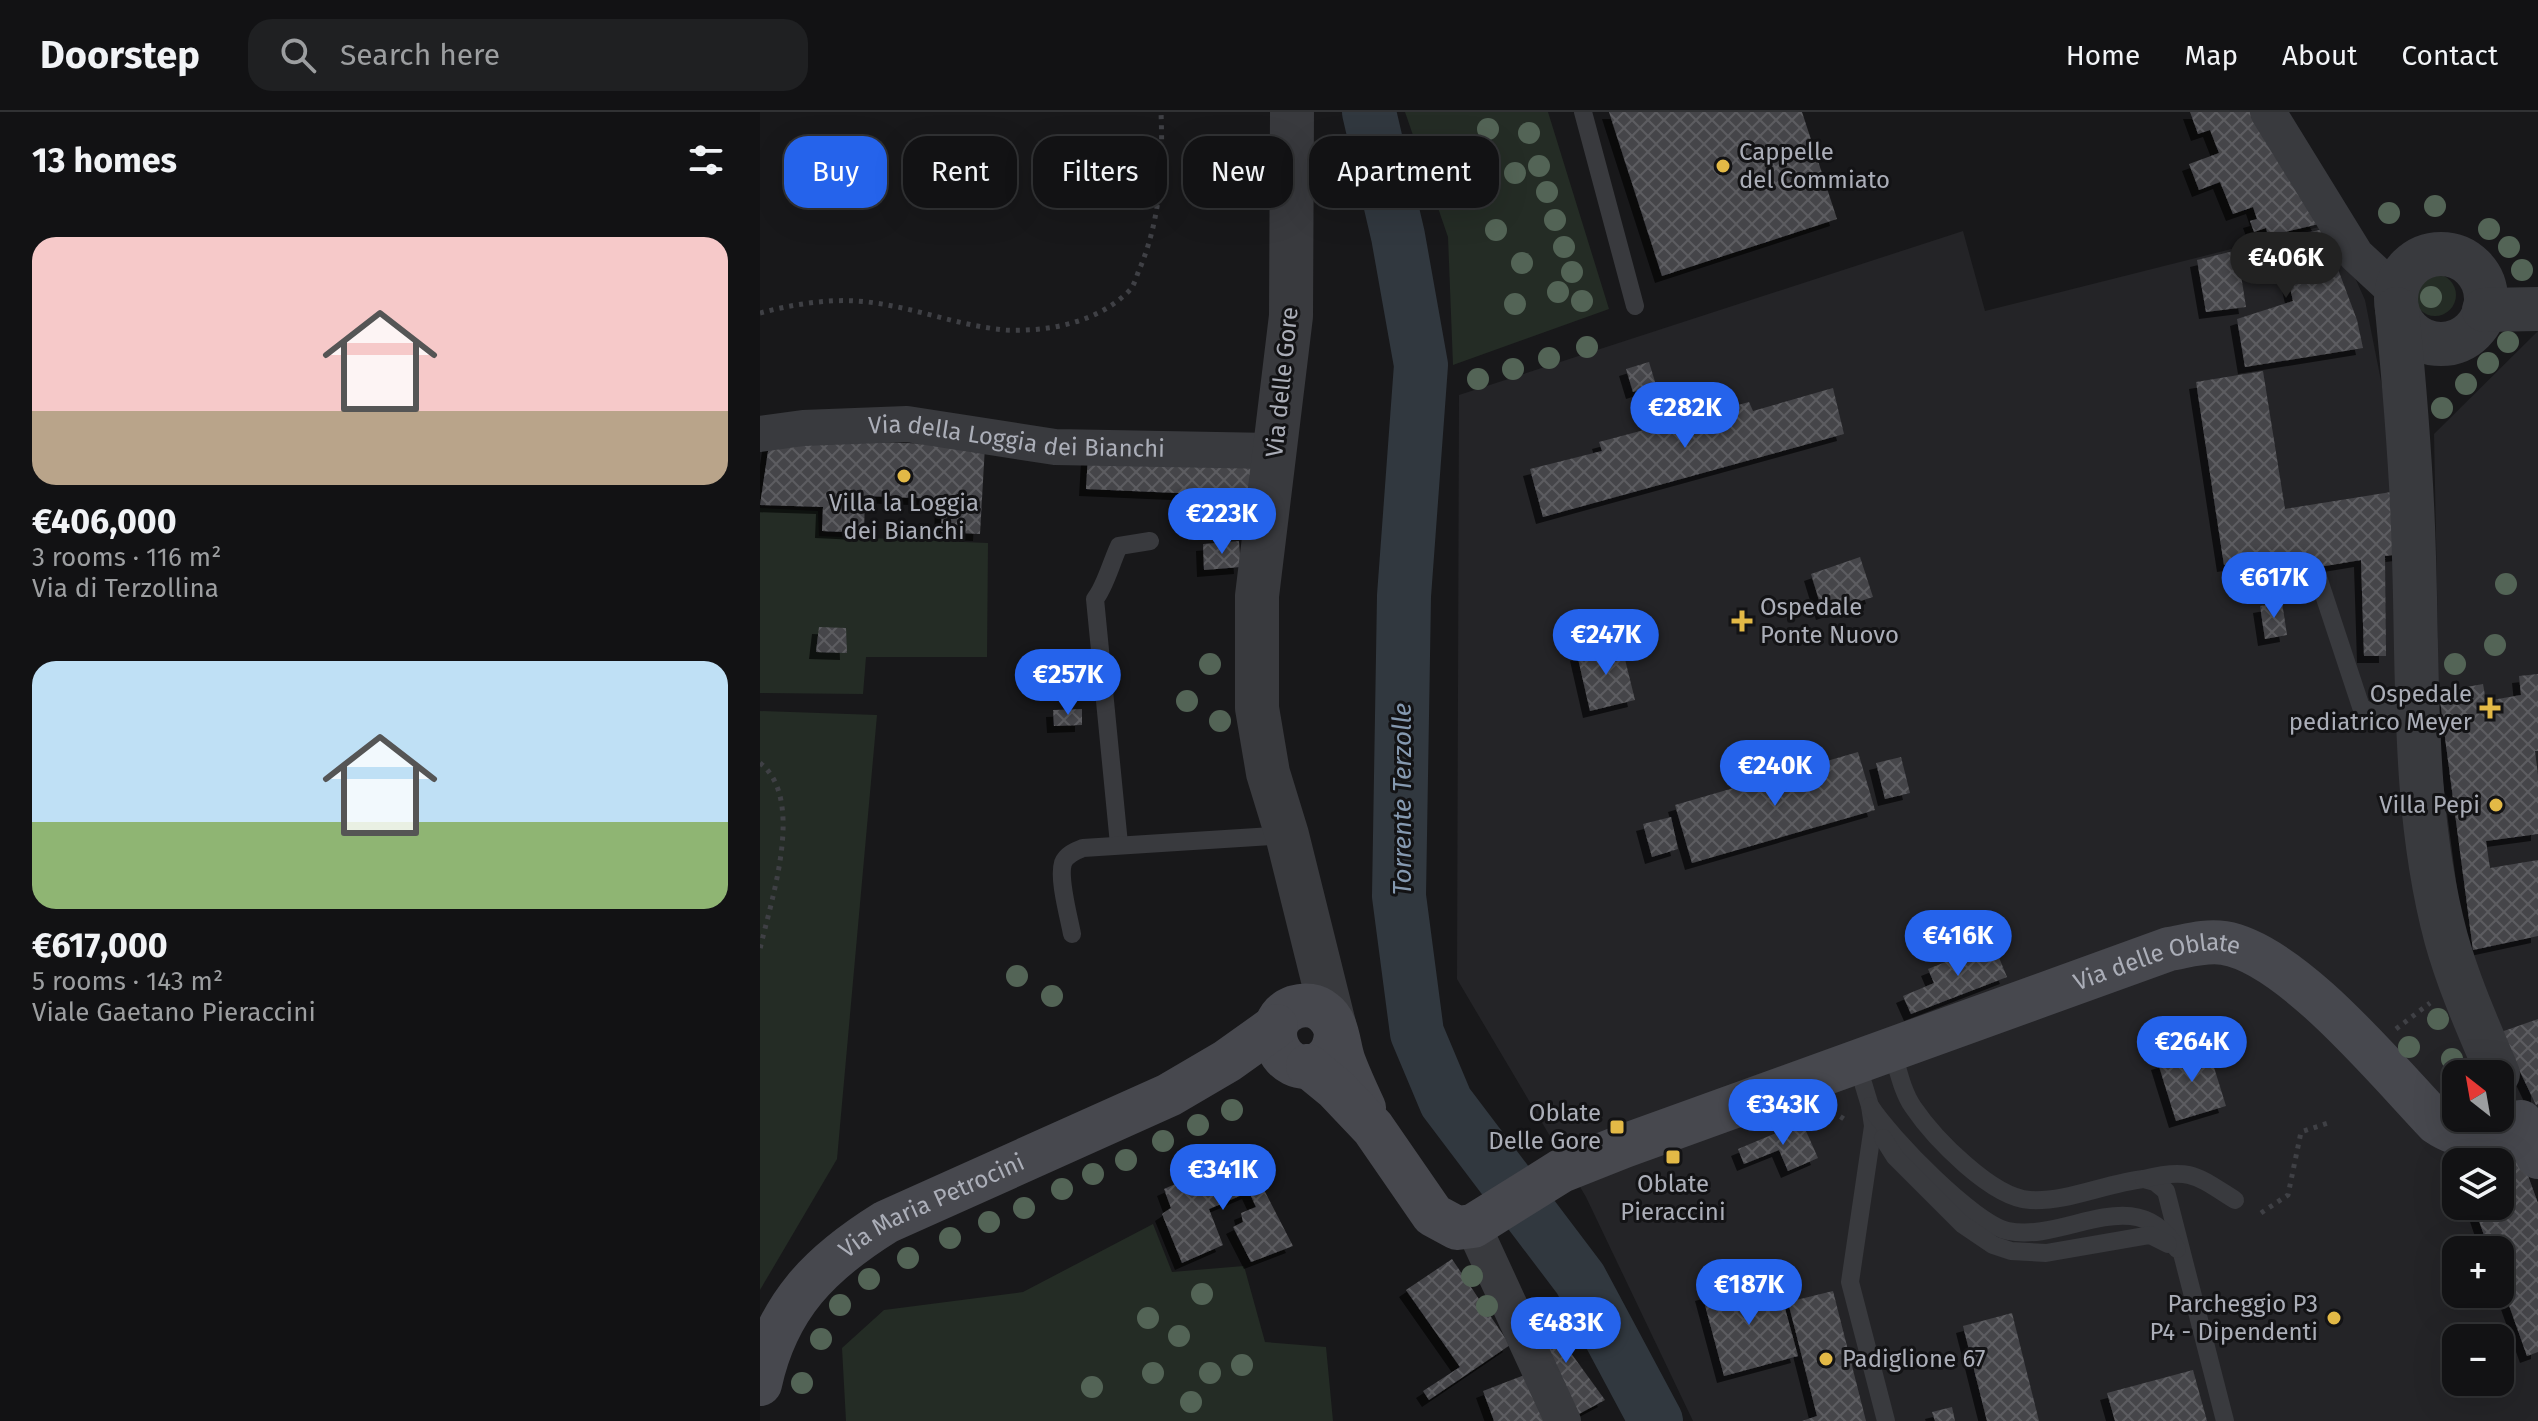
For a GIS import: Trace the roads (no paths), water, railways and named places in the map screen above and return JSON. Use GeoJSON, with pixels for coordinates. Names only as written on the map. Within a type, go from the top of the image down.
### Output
{"type":"FeatureCollection","features":[{"type":"Feature","properties":{"kind":"main road","name":"Via delle Oblate"},"geometry":{"type":"LineString","coordinates":[[1479,1224],[1561,1171],[2169,949],[2200,942],[2224,943],[2271,963],[2313,995],[2447,1130],[2470,1137],[2530,1139]]}},
{"type":"Feature","properties":{"kind":"main road"},"geometry":{"type":"LineString","coordinates":[[1278,1021],[1291,1008],[1312,1005],[1321,1009],[1318,1048],[1336,1089],[1373,1128],[1433,1215],[1457,1228],[1479,1224]]}},
{"type":"Feature","properties":{"kind":"main road","name":"Via Maria Petrocini"},"geometry":{"type":"LineString","coordinates":[[760,1384],[772,1342],[793,1303],[815,1276],[852,1243],[886,1222],[1169,1095],[1227,1061],[1278,1021]]}},
{"type":"Feature","properties":{"kind":"main road","name":"Via Maria Petrocini"},"geometry":{"type":"LineString","coordinates":[[1169,1095],[1273,1065],[1318,1048]]}},
{"type":"Feature","properties":{"kind":"street","name":"Via delle Gore"},"geometry":{"type":"LineString","coordinates":[[1292,112],[1291,316],[1257,596],[1257,708],[1262,745],[1299,886],[1318,1048]]}},
{"type":"Feature","properties":{"kind":"street"},"geometry":{"type":"LineString","coordinates":[[2268,112],[2356,255],[2396,300],[2404,325],[2424,341],[2445,344],[2473,324],[2538,309]]}},
{"type":"Feature","properties":{"kind":"street"},"geometry":{"type":"LineString","coordinates":[[2409,435],[2431,365],[2473,324],[2486,298],[2481,277],[2465,260],[2451,254],[2436,254],[2417,260],[2402,276],[2396,300],[2409,435],[2418,709],[2425,818],[2446,936],[2460,981],[2492,1060]]}},
{"type":"Feature","properties":{"kind":"street","name":"Via della Loggia dei Bianchi"},"geometry":{"type":"LineString","coordinates":[[760,434],[803,428],[907,424],[1055,447],[1276,451]]}},
{"type":"Feature","properties":{"kind":"street","name":"Via delle Gore"},"geometry":{"type":"LineString","coordinates":[[1278,1021],[1289,993],[1299,949],[1299,886]]}},
{"type":"Feature","properties":{"kind":"street"},"geometry":{"type":"LineString","coordinates":[[2514,1108],[2530,1139]]}},
{"type":"Feature","properties":{"kind":"street"},"geometry":{"type":"LineString","coordinates":[[1479,1224],[1563,1421]]}},
{"type":"Feature","properties":{"kind":"lane"},"geometry":{"type":"LineString","coordinates":[[1583,112],[1635,306]]}},
{"type":"Feature","properties":{"kind":"lane"},"geometry":{"type":"LineString","coordinates":[[1119,844],[1095,599],[1104,589],[1104,578],[1119,546],[1150,541]]}},
{"type":"Feature","properties":{"kind":"lane"},"geometry":{"type":"LineString","coordinates":[[2318,577],[2361,707],[2368,711],[2418,709]]}},
{"type":"Feature","properties":{"kind":"lane"},"geometry":{"type":"LineString","coordinates":[[1072,934],[1062,875],[1063,862],[1070,854],[1083,848],[1287,835]]}},
{"type":"Feature","properties":{"kind":"lane"},"geometry":{"type":"LineString","coordinates":[[1874,1056],[1870,1106],[1873,1126],[1850,1282],[1886,1421]]}},
{"type":"Feature","properties":{"kind":"lane"},"geometry":{"type":"LineString","coordinates":[[1874,1056],[1913,1107],[1958,1157],[2006,1193],[2026,1200],[2045,1200],[2178,1172],[2190,1174],[2235,1200]]}},
{"type":"Feature","properties":{"kind":"lane"},"geometry":{"type":"LineString","coordinates":[[1870,1106],[1886,1130],[1991,1226],[2010,1232],[2029,1232],[2111,1216],[2148,1219],[2164,1231],[2176,1246],[2186,1269]]}},
{"type":"Feature","properties":{"kind":"lane"},"geometry":{"type":"LineString","coordinates":[[1870,1106],[1895,1157],[1962,1224],[1993,1245],[2011,1251],[2046,1253],[2150,1235],[2167,1243],[2186,1269]]}},
{"type":"Feature","properties":{"kind":"lane"},"geometry":{"type":"LineString","coordinates":[[2144,1179],[2155,1182],[2166,1191],[2225,1421]]}},
{"type":"Feature","properties":{"kind":"waterway","name":"Torrente Terzolle"},"geometry":{"type":"LineString","coordinates":[[1369,112],[1398,236],[1421,365],[1404,596],[1399,896],[1417,1033],[1446,1102],[1580,1279],[1656,1421]]}},
{"type":"Feature","properties":{"kind":"place","name":"Cappelle del Commiato"},"geometry":{"type":"Point","coordinates":[1723,166]}},
{"type":"Feature","properties":{"kind":"place","name":"Villa la Loggia dei Bianchi"},"geometry":{"type":"Point","coordinates":[904,476]}},
{"type":"Feature","properties":{"kind":"place","name":"Ospedale Ponte Nuovo"},"geometry":{"type":"Point","coordinates":[1742,621]}},
{"type":"Feature","properties":{"kind":"place","name":"Ospedale pediatrico Meyer"},"geometry":{"type":"Point","coordinates":[2490,708]}},
{"type":"Feature","properties":{"kind":"place","name":"Villa Pepi"},"geometry":{"type":"Point","coordinates":[2496,805]}},
{"type":"Feature","properties":{"kind":"place","name":"Oblate Delle Gore"},"geometry":{"type":"Point","coordinates":[1617,1127]}},
{"type":"Feature","properties":{"kind":"place","name":"Oblate Pieraccini"},"geometry":{"type":"Point","coordinates":[1673,1157]}},
{"type":"Feature","properties":{"kind":"place","name":"Parcheggio P3 P4 - Dipendenti"},"geometry":{"type":"Point","coordinates":[2334,1318]}},
{"type":"Feature","properties":{"kind":"place","name":"Padiglione 67"},"geometry":{"type":"Point","coordinates":[1826,1359]}}]}
